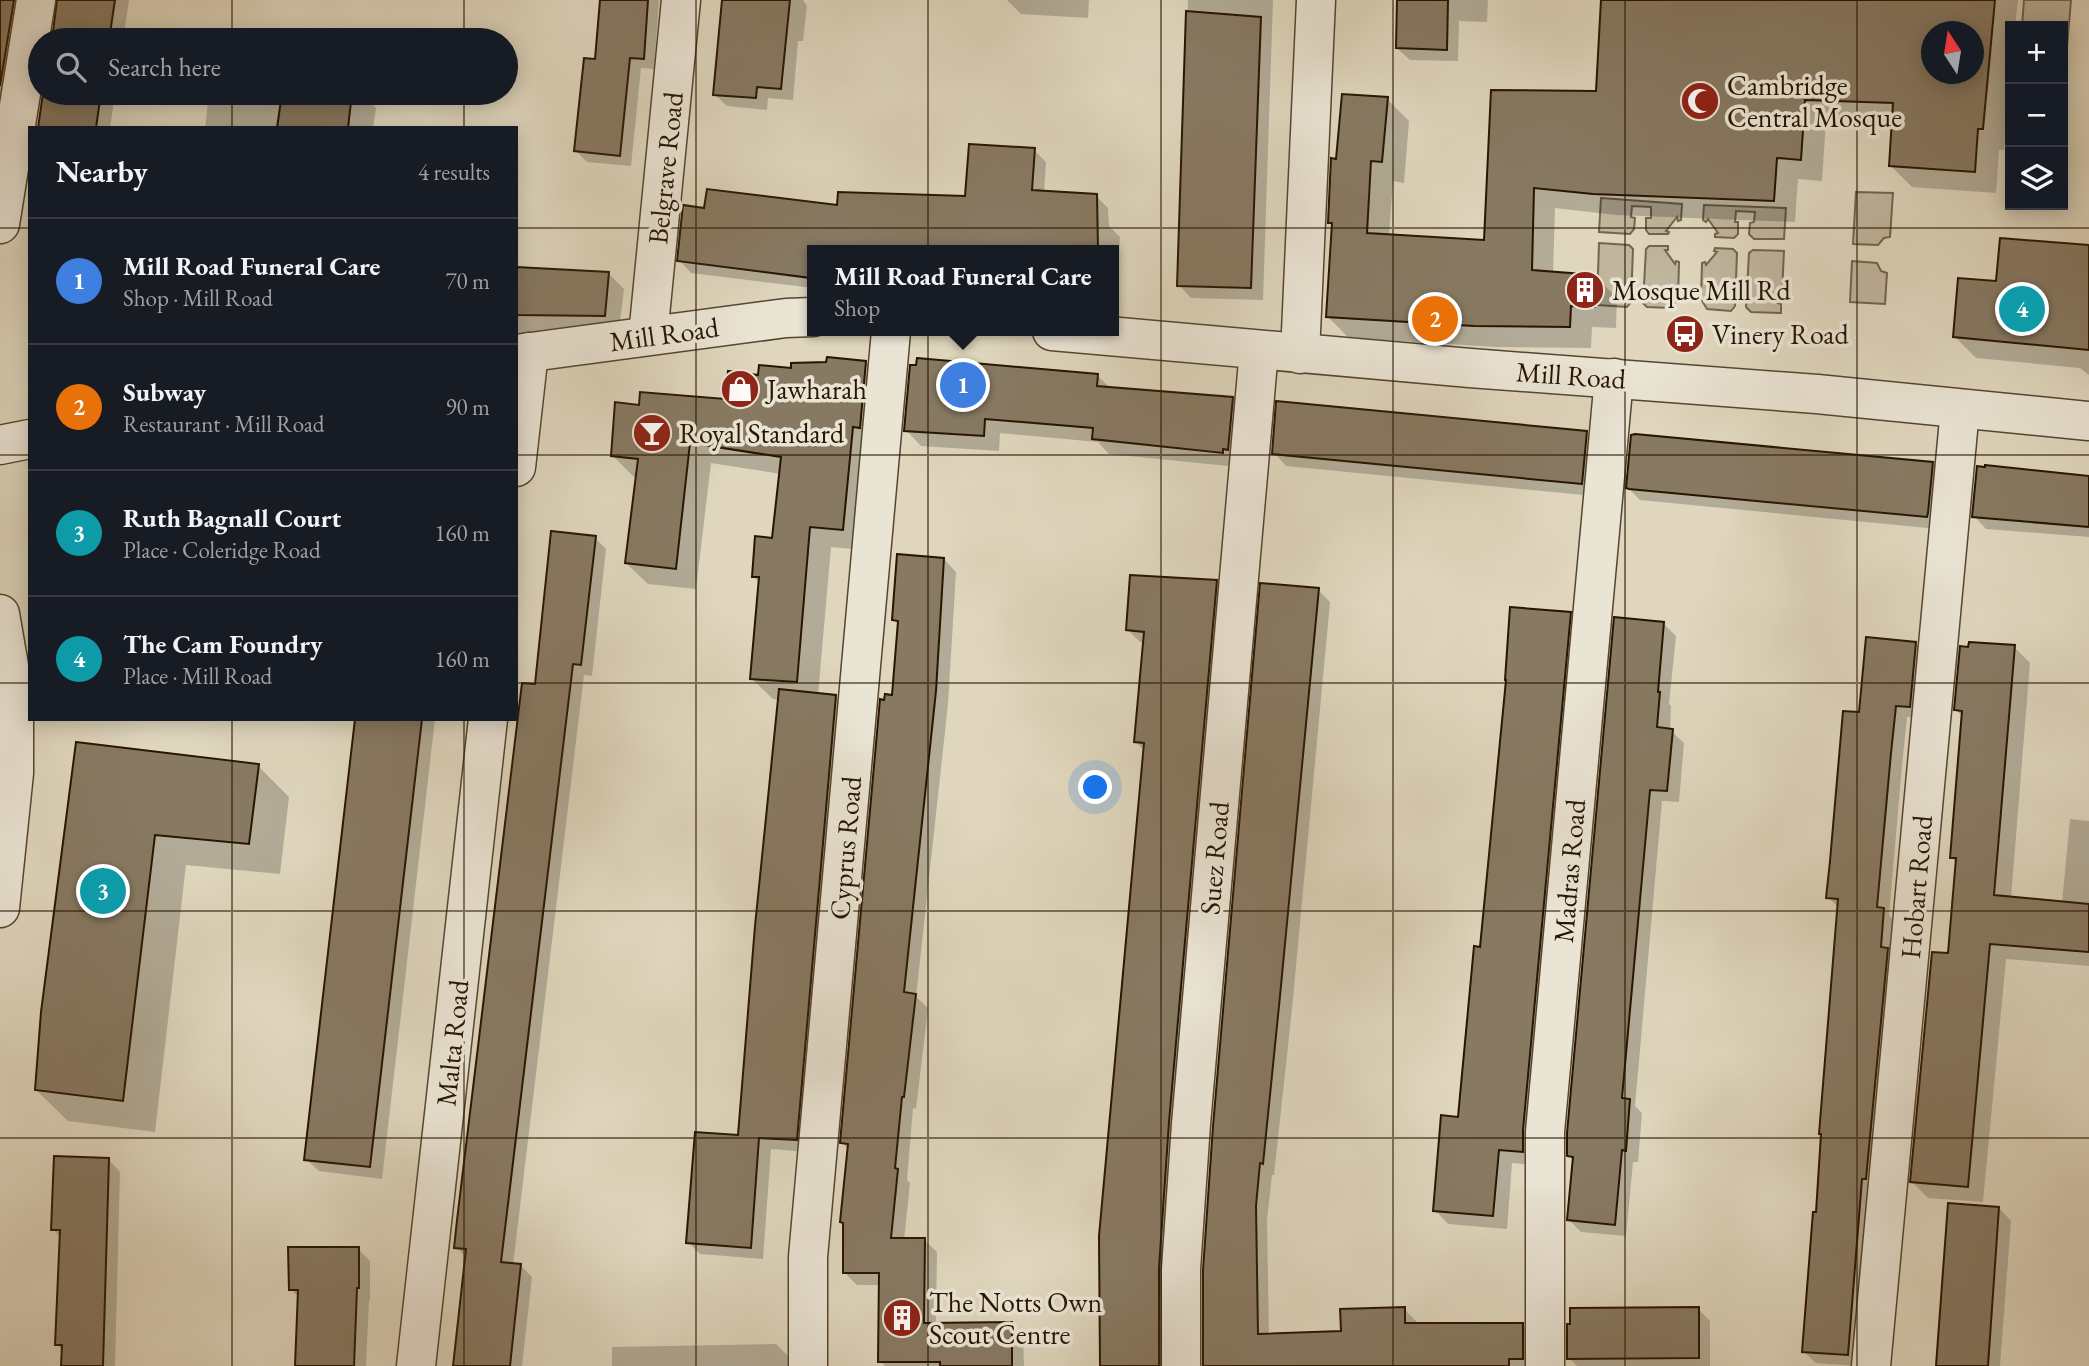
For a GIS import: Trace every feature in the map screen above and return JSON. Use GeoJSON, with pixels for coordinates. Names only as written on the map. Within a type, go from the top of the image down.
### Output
{"type":"FeatureCollection","features":[{"type":"Feature","properties":{"kind":"street"},"geometry":{"type":"LineString","coordinates":[[32,28],[36,0]]}},
{"type":"Feature","properties":{"kind":"street","name":"Belgrave Road"},"geometry":{"type":"LineString","coordinates":[[648,336],[681,0]]}},
{"type":"Feature","properties":{"kind":"street"},"geometry":{"type":"LineString","coordinates":[[1300,354],[1316,0]]}},
{"type":"Feature","properties":{"kind":"street"},"geometry":{"type":"LineString","coordinates":[[0,224],[28,50]]}},
{"type":"Feature","properties":{"kind":"street","name":"Mill Road"},"geometry":{"type":"LineString","coordinates":[[523,353],[807,317]]}},
{"type":"Feature","properties":{"kind":"street","name":"Cyprus Road"},"geometry":{"type":"LineString","coordinates":[[808,1366],[809,1247],[891,336]]}},
{"type":"Feature","properties":{"kind":"street","name":"Mill Road"},"geometry":{"type":"LineString","coordinates":[[1106,336],[2089,421]]}},
{"type":"Feature","properties":{"kind":"street","name":"Suez Road"},"geometry":{"type":"LineString","coordinates":[[1181,1366],[1181,1269],[1191,1124],[1259,350]]}},
{"type":"Feature","properties":{"kind":"street"},"geometry":{"type":"LineString","coordinates":[[518,434],[523,353]]}},
{"type":"Feature","properties":{"kind":"street","name":"Madras Road"},"geometry":{"type":"LineString","coordinates":[[1545,1366],[1545,1132],[1614,378]]}},
{"type":"Feature","properties":{"kind":"street","name":"Hobart Road"},"geometry":{"type":"LineString","coordinates":[[1871,1366],[1961,409]]}},
{"type":"Feature","properties":{"kind":"street"},"geometry":{"type":"LineString","coordinates":[[0,445],[28,439]]}},
{"type":"Feature","properties":{"kind":"street"},"geometry":{"type":"LineString","coordinates":[[0,614],[14,695],[14,773],[0,908]]}},
{"type":"Feature","properties":{"kind":"street","name":"Malta Road"},"geometry":{"type":"LineString","coordinates":[[416,1366],[488,721]]}},
{"type":"Feature","properties":{"kind":"shaded area"},"geometry":{"type":"Polygon","coordinates":[[[2024,0],[2071,0],[2068,35],[2068,21],[2022,21],[2024,0]]]}},
{"type":"Feature","properties":{"kind":"shaded area"},"geometry":{"type":"Polygon","coordinates":[[[1856,192],[1893,193],[1890,237],[1884,238],[1878,245],[1853,244],[1856,192]]]}},
{"type":"Feature","properties":{"kind":"shaded area"},"geometry":{"type":"Polygon","coordinates":[[[1601,198],[1682,204],[1681,220],[1678,221],[1677,217],[1666,231],[1668,234],[1649,234],[1646,230],[1646,218],[1651,218],[1651,207],[1632,206],[1631,217],[1635,218],[1634,229],[1630,234],[1599,232],[1601,198]]]}},
{"type":"Feature","properties":{"kind":"shaded area"},"geometry":{"type":"Polygon","coordinates":[[[1704,205],[1786,208],[1784,239],[1754,239],[1749,234],[1755,212],[1736,211],[1738,234],[1734,238],[1715,237],[1718,233],[1708,219],[1706,222],[1703,220],[1704,205]]]}},
{"type":"Feature","properties":{"kind":"shaded area"},"geometry":{"type":"Polygon","coordinates":[[[1599,243],[1629,245],[1633,249],[1631,302],[1627,307],[1597,305],[1599,243]]]}},
{"type":"Feature","properties":{"kind":"shaded area"},"geometry":{"type":"Polygon","coordinates":[[[1649,246],[1668,246],[1668,250],[1665,250],[1675,264],[1676,261],[1679,262],[1678,299],[1671,308],[1647,307],[1643,303],[1646,249],[1649,246]]]}},
{"type":"Feature","properties":{"kind":"shaded area"},"geometry":{"type":"Polygon","coordinates":[[[1715,248],[1733,249],[1737,253],[1735,306],[1731,311],[1707,309],[1701,299],[1702,263],[1705,262],[1706,265],[1717,252],[1714,251],[1715,248]]]}},
{"type":"Feature","properties":{"kind":"shaded area"},"geometry":{"type":"Polygon","coordinates":[[[1753,250],[1784,251],[1782,293],[1778,293],[1777,303],[1781,304],[1781,313],[1751,312],[1746,307],[1749,253],[1753,250]]]}},
{"type":"Feature","properties":{"kind":"shaded area"},"geometry":{"type":"Polygon","coordinates":[[[1852,261],[1877,263],[1881,271],[1887,273],[1885,304],[1850,302],[1852,261]]]}},
{"type":"Feature","properties":{"kind":"building"},"geometry":{"type":"Polygon","coordinates":[[[0,0],[14,0],[0,86],[0,0]]]}},
{"type":"Feature","properties":{"kind":"building"},"geometry":{"type":"Polygon","coordinates":[[[57,0],[115,0],[111,28],[54,28],[57,0]]]}},
{"type":"Feature","properties":{"kind":"building"},"geometry":{"type":"Polygon","coordinates":[[[600,0],[648,0],[644,59],[630,58],[620,156],[574,151],[584,58],[595,59],[600,0]]]}},
{"type":"Feature","properties":{"kind":"building"},"geometry":{"type":"Polygon","coordinates":[[[722,0],[790,0],[781,89],[757,87],[756,98],[713,95],[722,0]]]}},
{"type":"Feature","properties":{"kind":"building"},"geometry":{"type":"Polygon","coordinates":[[[1397,0],[1448,0],[1447,50],[1396,48],[1397,0]]]}},
{"type":"Feature","properties":{"kind":"building"},"geometry":{"type":"Polygon","coordinates":[[[1601,0],[1995,0],[1983,129],[1978,129],[1975,172],[1889,166],[1893,103],[1805,100],[1801,160],[1777,158],[1774,201],[1593,194],[1534,188],[1532,270],[1596,275],[1595,307],[1571,306],[1570,327],[1474,326],[1326,317],[1332,223],[1328,223],[1331,158],[1336,159],[1342,94],[1388,97],[1382,162],[1371,161],[1367,233],[1484,240],[1491,90],[1596,91],[1601,0]]]}},
{"type":"Feature","properties":{"kind":"building"},"geometry":{"type":"Polygon","coordinates":[[[1186,11],[1261,17],[1251,288],[1177,286],[1186,11]]]}},
{"type":"Feature","properties":{"kind":"building"},"geometry":{"type":"Polygon","coordinates":[[[41,105],[99,105],[96,126],[38,126],[41,105]]]}},
{"type":"Feature","properties":{"kind":"building"},"geometry":{"type":"Polygon","coordinates":[[[280,105],[351,105],[348,126],[277,126],[280,105]]]}},
{"type":"Feature","properties":{"kind":"building"},"geometry":{"type":"Polygon","coordinates":[[[969,144],[1035,148],[1032,190],[1097,194],[1098,245],[807,245],[807,277],[677,261],[683,205],[704,208],[707,189],[837,205],[838,192],[965,196],[969,144]]]}},
{"type":"Feature","properties":{"kind":"building"},"geometry":{"type":"Polygon","coordinates":[[[2000,238],[2089,245],[2089,350],[1953,337],[1958,278],[1996,281],[2000,238]]]}},
{"type":"Feature","properties":{"kind":"building"},"geometry":{"type":"Polygon","coordinates":[[[518,267],[609,272],[605,316],[518,315],[518,267]]]}},
{"type":"Feature","properties":{"kind":"building"},"geometry":{"type":"Polygon","coordinates":[[[827,357],[866,361],[860,428],[853,427],[843,530],[810,527],[797,682],[750,679],[759,577],[752,577],[755,536],[772,538],[781,457],[690,443],[676,569],[625,563],[638,459],[611,456],[615,402],[639,405],[640,392],[725,399],[728,371],[758,375],[759,365],[791,368],[791,363],[826,362],[827,357]]]}},
{"type":"Feature","properties":{"kind":"building"},"geometry":{"type":"Polygon","coordinates":[[[917,358],[1098,374],[1097,386],[1233,397],[1228,450],[1223,449],[1223,453],[1092,439],[1093,428],[985,419],[984,436],[904,431],[910,365],[916,365],[917,358]]]}},
{"type":"Feature","properties":{"kind":"building"},"geometry":{"type":"Polygon","coordinates":[[[1276,401],[1587,431],[1582,484],[1272,454],[1276,401]]]}},
{"type":"Feature","properties":{"kind":"building"},"geometry":{"type":"Polygon","coordinates":[[[1631,435],[1933,462],[1927,517],[1629,489],[1626,488],[1631,435]]]}},
{"type":"Feature","properties":{"kind":"building"},"geometry":{"type":"Polygon","coordinates":[[[1977,466],[2089,476],[2089,527],[1972,517],[1977,466]]]}},
{"type":"Feature","properties":{"kind":"building"},"geometry":{"type":"Polygon","coordinates":[[[551,531],[596,536],[581,665],[573,664],[501,1262],[521,1264],[510,1366],[453,1366],[466,1249],[454,1248],[457,1220],[522,683],[535,684],[551,531]]]}},
{"type":"Feature","properties":{"kind":"building"},"geometry":{"type":"Polygon","coordinates":[[[897,554],[944,558],[936,691],[904,992],[916,994],[902,1097],[891,1238],[925,1238],[924,1323],[1012,1322],[1012,1366],[940,1366],[940,1362],[878,1362],[879,1273],[843,1273],[843,1223],[840,1222],[848,1144],[840,1143],[880,699],[884,700],[885,694],[892,695],[898,621],[892,620],[897,554]]]}},
{"type":"Feature","properties":{"kind":"building"},"geometry":{"type":"Polygon","coordinates":[[[1130,575],[1217,580],[1169,1122],[1159,1268],[1159,1366],[1100,1366],[1099,1236],[1144,743],[1134,742],[1144,632],[1126,630],[1130,575]]]}},
{"type":"Feature","properties":{"kind":"building"},"geometry":{"type":"Polygon","coordinates":[[[1260,583],[1319,588],[1263,1164],[1260,1163],[1256,1206],[1258,1334],[1341,1331],[1340,1309],[1405,1307],[1405,1323],[1523,1323],[1523,1359],[1509,1359],[1509,1366],[1203,1366],[1203,1270],[1213,1126],[1260,583]]]}},
{"type":"Feature","properties":{"kind":"building"},"geometry":{"type":"Polygon","coordinates":[[[1510,607],[1571,612],[1523,1152],[1499,1150],[1493,1216],[1433,1211],[1441,1115],[1458,1117],[1474,946],[1480,947],[1506,680],[1510,607]]]}},
{"type":"Feature","properties":{"kind":"building"},"geometry":{"type":"Polygon","coordinates":[[[1614,617],[1664,622],[1657,727],[1673,729],[1667,791],[1650,790],[1622,1098],[1630,1099],[1626,1151],[1622,1150],[1615,1225],[1567,1220],[1573,1157],[1567,1156],[1567,1133],[1614,617]]]}},
{"type":"Feature","properties":{"kind":"building"},"geometry":{"type":"Polygon","coordinates":[[[1866,637],[1916,642],[1910,707],[1896,706],[1891,753],[1877,907],[1884,908],[1881,947],[1888,948],[1866,1179],[1862,1179],[1848,1355],[1802,1352],[1813,1212],[1816,1212],[1819,1134],[1838,899],[1826,898],[1843,711],[1859,712],[1866,637]]]}},
{"type":"Feature","properties":{"kind":"building"},"geometry":{"type":"Polygon","coordinates":[[[1969,642],[2015,645],[1994,895],[2089,904],[2089,952],[1990,944],[1968,1187],[1910,1182],[1932,952],[1948,953],[1956,858],[1950,858],[1962,711],[1954,710],[1960,646],[1968,647],[1969,642]]]}},
{"type":"Feature","properties":{"kind":"building"},"geometry":{"type":"Polygon","coordinates":[[[779,689],[836,695],[797,1140],[759,1138],[751,1248],[686,1243],[695,1132],[738,1135],[755,926],[779,689]]]}},
{"type":"Feature","properties":{"kind":"building"},"geometry":{"type":"Polygon","coordinates":[[[355,721],[422,721],[370,1167],[304,1160],[355,721]]]}},
{"type":"Feature","properties":{"kind":"building"},"geometry":{"type":"Polygon","coordinates":[[[76,742],[259,764],[249,844],[155,835],[123,1101],[35,1090],[41,1012],[76,742]]]}},
{"type":"Feature","properties":{"kind":"building"},"geometry":{"type":"Polygon","coordinates":[[[54,1156],[109,1158],[103,1366],[61,1366],[62,1345],[55,1345],[60,1230],[51,1230],[54,1156]]]}},
{"type":"Feature","properties":{"kind":"building"},"geometry":{"type":"Polygon","coordinates":[[[1948,1203],[1999,1207],[1988,1366],[1936,1366],[1948,1203]]]}},
{"type":"Feature","properties":{"kind":"building"},"geometry":{"type":"Polygon","coordinates":[[[288,1247],[359,1247],[354,1366],[295,1366],[298,1290],[289,1290],[288,1247]]]}},
{"type":"Feature","properties":{"kind":"building"},"geometry":{"type":"Polygon","coordinates":[[[1699,1307],[1699,1358],[1567,1359],[1570,1308],[1699,1307]]]}},
{"type":"Feature","properties":{"kind":"place","name":"Cambridge Central Mosque"},"geometry":{"type":"Point","coordinates":[1700,101]}},
{"type":"Feature","properties":{"kind":"place","name":"Mosque Mill Rd"},"geometry":{"type":"Point","coordinates":[1585,290]}},
{"type":"Feature","properties":{"kind":"place","name":"The Cam Foundry"},"geometry":{"type":"Point","coordinates":[2022,309]}},
{"type":"Feature","properties":{"kind":"place","name":"Subway"},"geometry":{"type":"Point","coordinates":[1435,319]}},
{"type":"Feature","properties":{"kind":"place","name":"Vinery Road"},"geometry":{"type":"Point","coordinates":[1685,334]}},
{"type":"Feature","properties":{"kind":"place","name":"Mill Road Funeral Care"},"geometry":{"type":"Point","coordinates":[963,385]}},
{"type":"Feature","properties":{"kind":"place","name":"Jawharah"},"geometry":{"type":"Point","coordinates":[740,389]}},
{"type":"Feature","properties":{"kind":"place","name":"Royal Standard"},"geometry":{"type":"Point","coordinates":[652,433]}},
{"type":"Feature","properties":{"kind":"place","name":"Ruth Bagnall Court"},"geometry":{"type":"Point","coordinates":[103,891]}},
{"type":"Feature","properties":{"kind":"place","name":"The Notts Own Scout Centre"},"geometry":{"type":"Point","coordinates":[902,1318]}}]}
